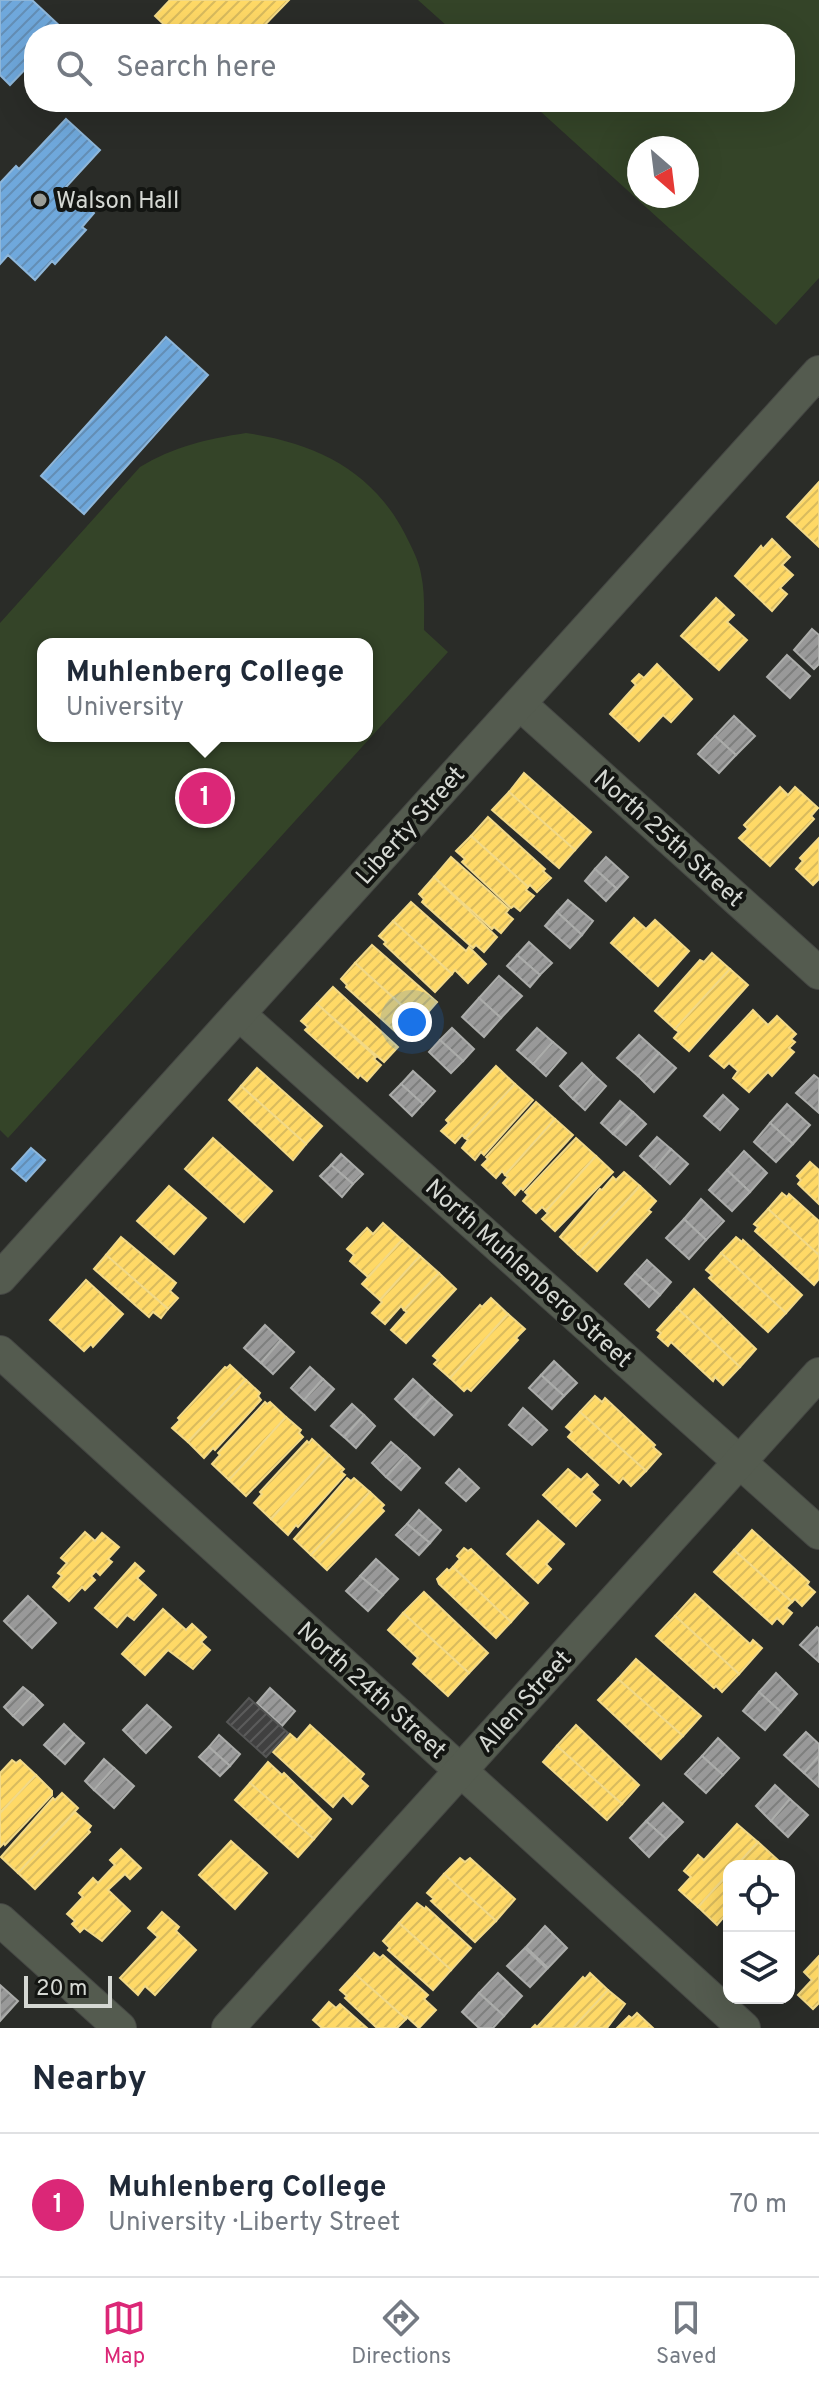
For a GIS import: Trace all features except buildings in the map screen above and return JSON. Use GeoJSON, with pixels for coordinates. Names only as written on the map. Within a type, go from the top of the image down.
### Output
{"type":"FeatureCollection","features":[{"type":"Feature","properties":{"kind":"street","name":"Liberty Street"},"geometry":{"type":"LineString","coordinates":[[0,1278],[520,704],[812,394]]}},
{"type":"Feature","properties":{"kind":"street","name":"North 25th Street"},"geometry":{"type":"LineString","coordinates":[[520,704],[819,973]]}},
{"type":"Feature","properties":{"kind":"street","name":"North Muhlenberg Street"},"geometry":{"type":"LineString","coordinates":[[239,1014],[819,1533]]}},
{"type":"Feature","properties":{"kind":"street","name":"North 24th Street"},"geometry":{"type":"LineString","coordinates":[[0,1352],[744,2028]]}},
{"type":"Feature","properties":{"kind":"street","name":"Allen Street"},"geometry":{"type":"LineString","coordinates":[[228,2028],[819,1374]]}},
{"type":"Feature","properties":{"kind":"street"},"geometry":{"type":"LineString","coordinates":[[0,1920],[120,2028]]}},
{"type":"Feature","properties":{"kind":"green space"},"geometry":{"type":"Polygon","coordinates":[[[418,0],[819,0],[819,278],[776,325],[647,208],[699,208],[699,136],[627,136],[627,190],[541,112],[795,112],[795,24],[445,24],[418,0]]]}},
{"type":"Feature","properties":{"kind":"green space"},"geometry":{"type":"Polygon","coordinates":[[[246,433],[271,438],[318,452],[358,477],[392,512],[405,534],[418,564],[423,588],[424,630],[448,652],[373,735],[373,638],[37,638],[37,742],[367,742],[8,1138],[0,1130],[0,623],[140,467],[204,441],[246,433]]]}},
{"type":"Feature","properties":{"kind":"place","name":"Walson Hall"},"geometry":{"type":"Point","coordinates":[40,200]}},
{"type":"Feature","properties":{"kind":"place","name":"Muhlenberg College"},"geometry":{"type":"Point","coordinates":[205,798]}}]}
